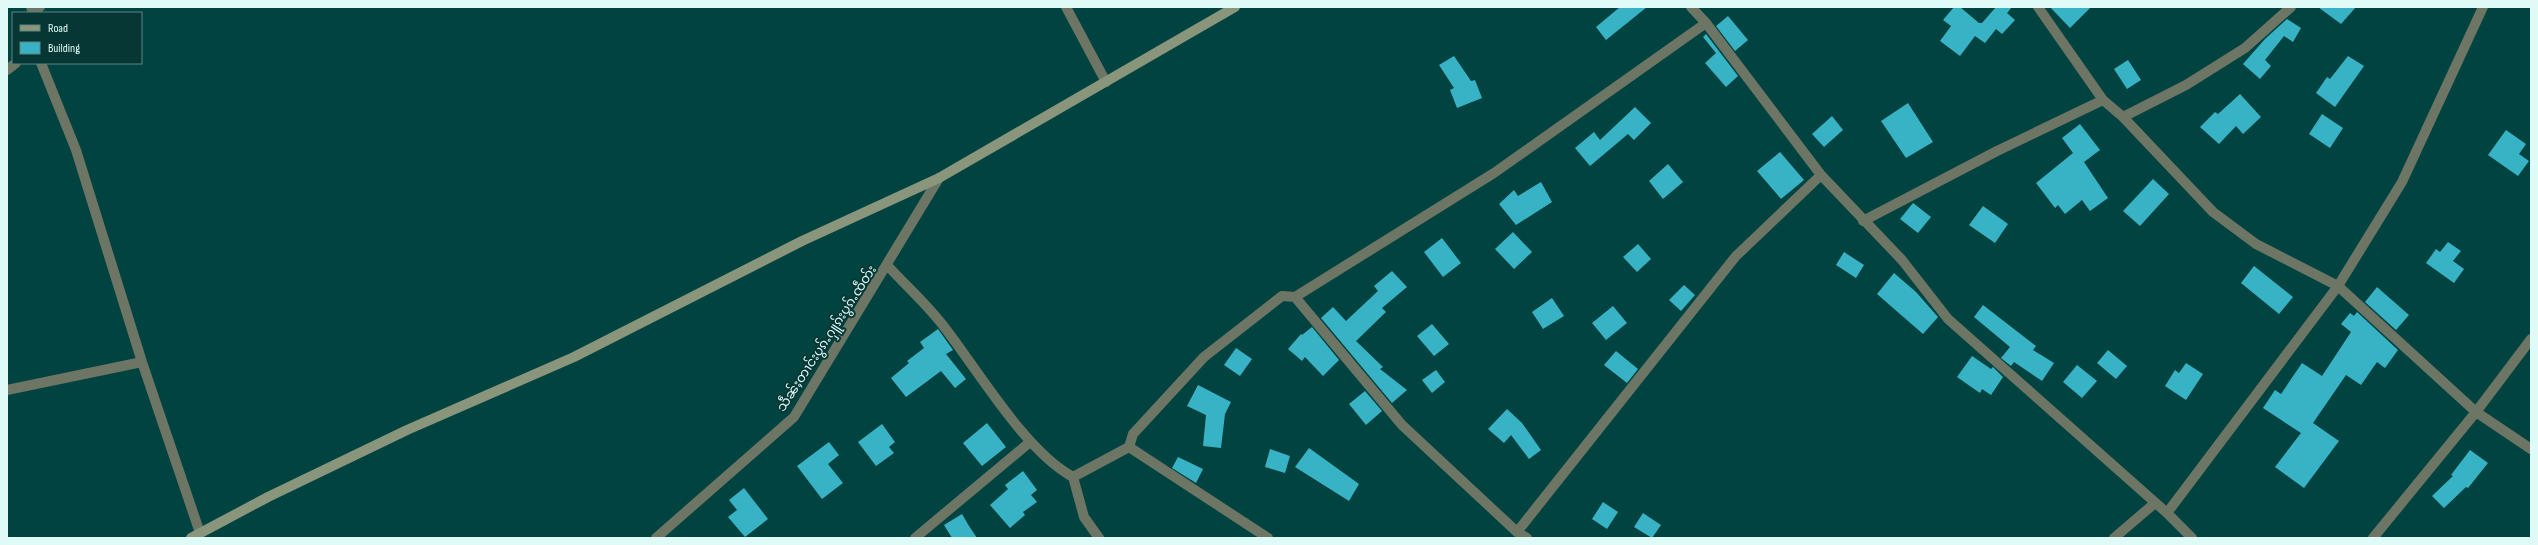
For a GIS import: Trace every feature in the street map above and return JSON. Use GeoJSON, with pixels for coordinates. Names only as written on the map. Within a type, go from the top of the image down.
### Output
{"type":"FeatureCollection","features":[{"type":"Feature","properties":{"kind":"main road"},"geometry":{"type":"LineString","coordinates":[[191,538],[268,497],[407,430],[574,357],[802,241],[939,178],[1235,7]]}},
{"type":"Feature","properties":{"kind":"street"},"geometry":{"type":"LineString","coordinates":[[31,7],[32,10],[40,7]]}},
{"type":"Feature","properties":{"kind":"street"},"geometry":{"type":"LineString","coordinates":[[1066,7],[1106,82]]}},
{"type":"Feature","properties":{"kind":"street"},"geometry":{"type":"LineString","coordinates":[[1691,7],[1706,23],[1821,175],[1902,260],[1948,319],[2168,513],[2192,538]]}},
{"type":"Feature","properties":{"kind":"street"},"geometry":{"type":"LineString","coordinates":[[2038,7],[2103,100],[2123,117],[2213,212],[2256,244],[2338,286],[2476,412],[2531,449]]}},
{"type":"Feature","properties":{"kind":"street"},"geometry":{"type":"LineString","coordinates":[[2123,117],[2186,85],[2245,48],[2291,7]]}},
{"type":"Feature","properties":{"kind":"street"},"geometry":{"type":"LineString","coordinates":[[2168,513],[2338,286],[2402,182],[2483,7]]}},
{"type":"Feature","properties":{"kind":"street"},"geometry":{"type":"LineString","coordinates":[[1073,477],[1129,446],[1133,434],[1204,357],[1282,296],[1295,297],[1494,173],[1706,23]]}},
{"type":"Feature","properties":{"kind":"street"},"geometry":{"type":"LineString","coordinates":[[41,64],[76,150],[142,362],[200,533]]}},
{"type":"Feature","properties":{"kind":"street"},"geometry":{"type":"LineString","coordinates":[[1863,220],[1997,150],[2103,100]]}},
{"type":"Feature","properties":{"kind":"street"},"geometry":{"type":"LineString","coordinates":[[1517,532],[1736,256],[1821,175]]}},
{"type":"Feature","properties":{"kind":"street","name":"သဵၼ်ႈတၢင်းပွၵ်ႉႁူၵ်းပွၵ်ႉၸဵတ်း"},"geometry":{"type":"LineString","coordinates":[[656,538],[794,417],[939,178]]}},
{"type":"Feature","properties":{"kind":"street"},"geometry":{"type":"LineString","coordinates":[[887,265],[944,326],[1030,442],[1057,468],[1073,477],[1084,517],[1099,538]]}},
{"type":"Feature","properties":{"kind":"street"},"geometry":{"type":"LineString","coordinates":[[1295,297],[1402,425],[1517,532],[1527,538]]}},
{"type":"Feature","properties":{"kind":"street"},"geometry":{"type":"LineString","coordinates":[[2373,538],[2476,412],[2531,339]]}},
{"type":"Feature","properties":{"kind":"street"},"geometry":{"type":"LineString","coordinates":[[7,390],[142,362]]}},
{"type":"Feature","properties":{"kind":"street"},"geometry":{"type":"LineString","coordinates":[[915,538],[1030,442]]}},
{"type":"Feature","properties":{"kind":"street"},"geometry":{"type":"LineString","coordinates":[[1129,446],[1268,538]]}},
{"type":"Feature","properties":{"kind":"street"},"geometry":{"type":"LineString","coordinates":[[2114,538],[2155,503]]}},
{"type":"Feature","properties":{"kind":"building"},"geometry":{"type":"Polygon","coordinates":[[[1620,7],[1647,7],[1606,40],[1596,27],[1620,7]]]}},
{"type":"Feature","properties":{"kind":"building"},"geometry":{"type":"Polygon","coordinates":[[[1954,7],[1960,7],[1979,23],[1982,23],[1996,7],[2012,7],[2007,13],[2015,20],[2002,34],[1996,29],[1985,43],[1975,36],[1960,56],[1940,41],[1951,26],[1943,20],[1954,7]]]}},
{"type":"Feature","properties":{"kind":"building"},"geometry":{"type":"Polygon","coordinates":[[[2050,7],[2091,7],[2070,28],[2050,7]]]}},
{"type":"Feature","properties":{"kind":"building"},"geometry":{"type":"Polygon","coordinates":[[[2318,7],[2356,7],[2341,24],[2318,7]]]}},
{"type":"Feature","properties":{"kind":"building"},"geometry":{"type":"Polygon","coordinates":[[[1728,16],[1748,40],[1735,51],[1716,26],[1728,16]]]}},
{"type":"Feature","properties":{"kind":"building"},"geometry":{"type":"Polygon","coordinates":[[[2287,19],[2301,28],[2293,42],[2284,36],[2265,60],[2271,66],[2260,79],[2243,64],[2265,39],[2287,19]]]}},
{"type":"Feature","properties":{"kind":"building"},"geometry":{"type":"Polygon","coordinates":[[[1706,34],[1738,76],[1726,87],[1705,63],[1716,53],[1703,37],[1706,34]]]}},
{"type":"Feature","properties":{"kind":"building"},"geometry":{"type":"Polygon","coordinates":[[[1454,56],[1471,81],[1475,80],[1482,98],[1457,108],[1450,90],[1454,88],[1439,65],[1454,56]]]}},
{"type":"Feature","properties":{"kind":"building"},"geometry":{"type":"Polygon","coordinates":[[[2348,56],[2364,66],[2335,107],[2316,93],[2327,77],[2330,79],[2348,56]]]}},
{"type":"Feature","properties":{"kind":"building"},"geometry":{"type":"Polygon","coordinates":[[[2128,60],[2141,80],[2127,89],[2114,69],[2128,60]]]}},
{"type":"Feature","properties":{"kind":"building"},"geometry":{"type":"Polygon","coordinates":[[[2240,94],[2261,117],[2243,134],[2236,126],[2219,144],[2200,127],[2215,112],[2218,114],[2240,94]]]}},
{"type":"Feature","properties":{"kind":"building"},"geometry":{"type":"Polygon","coordinates":[[[1908,103],[1933,142],[1906,158],[1881,121],[1908,103]]]}},
{"type":"Feature","properties":{"kind":"building"},"geometry":{"type":"Polygon","coordinates":[[[1635,107],[1651,123],[1634,140],[1628,134],[1590,166],[1575,148],[1594,132],[1600,140],[1635,107]]]}},
{"type":"Feature","properties":{"kind":"building"},"geometry":{"type":"Polygon","coordinates":[[[2322,114],[2343,128],[2330,148],[2309,134],[2322,114]]]}},
{"type":"Feature","properties":{"kind":"building"},"geometry":{"type":"Polygon","coordinates":[[[1832,116],[1843,130],[1824,147],[1812,134],[1832,116]]]}},
{"type":"Feature","properties":{"kind":"building"},"geometry":{"type":"Polygon","coordinates":[[[2080,124],[2100,150],[2084,162],[2108,198],[2090,211],[2082,200],[2065,214],[2058,205],[2055,208],[2036,183],[2073,153],[2062,138],[2080,124]]]}},
{"type":"Feature","properties":{"kind":"building"},"geometry":{"type":"Polygon","coordinates":[[[2506,130],[2526,144],[2519,154],[2529,161],[2518,176],[2488,155],[2506,130]]]}},
{"type":"Feature","properties":{"kind":"building"},"geometry":{"type":"Polygon","coordinates":[[[1780,152],[1804,180],[1781,199],[1757,171],[1780,152]]]}},
{"type":"Feature","properties":{"kind":"building"},"geometry":{"type":"Polygon","coordinates":[[[1668,164],[1683,182],[1663,199],[1649,181],[1668,164]]]}},
{"type":"Feature","properties":{"kind":"building"},"geometry":{"type":"Polygon","coordinates":[[[2153,179],[2169,194],[2140,226],[2123,211],[2153,179]]]}},
{"type":"Feature","properties":{"kind":"building"},"geometry":{"type":"Polygon","coordinates":[[[1541,182],[1552,202],[1516,225],[1499,204],[1514,190],[1518,196],[1541,182]]]}},
{"type":"Feature","properties":{"kind":"building"},"geometry":{"type":"Polygon","coordinates":[[[1913,203],[1931,217],[1918,233],[1900,219],[1913,203]]]}},
{"type":"Feature","properties":{"kind":"building"},"geometry":{"type":"Polygon","coordinates":[[[1983,206],[2008,224],[1995,243],[1969,225],[1983,206]]]}},
{"type":"Feature","properties":{"kind":"building"},"geometry":{"type":"Polygon","coordinates":[[[1513,232],[1532,252],[1514,269],[1495,249],[1513,232]]]}},
{"type":"Feature","properties":{"kind":"building"},"geometry":{"type":"Polygon","coordinates":[[[1442,238],[1461,263],[1443,277],[1424,252],[1442,238]]]}},
{"type":"Feature","properties":{"kind":"building"},"geometry":{"type":"Polygon","coordinates":[[[2448,242],[2461,251],[2453,261],[2464,269],[2454,283],[2426,263],[2436,249],[2440,252],[2448,242]]]}},
{"type":"Feature","properties":{"kind":"building"},"geometry":{"type":"Polygon","coordinates":[[[1638,244],[1651,259],[1637,272],[1623,257],[1638,244]]]}},
{"type":"Feature","properties":{"kind":"building"},"geometry":{"type":"Polygon","coordinates":[[[1844,252],[1864,265],[1856,278],[1836,265],[1844,252]]]}},
{"type":"Feature","properties":{"kind":"building"},"geometry":{"type":"Polygon","coordinates":[[[2254,266],[2293,297],[2279,314],[2241,283],[2254,266]]]}},
{"type":"Feature","properties":{"kind":"building"},"geometry":{"type":"Polygon","coordinates":[[[1392,271],[1407,287],[1382,308],[1386,312],[1356,341],[1383,367],[1380,369],[1407,390],[1392,403],[1321,318],[1333,307],[1346,321],[1378,291],[1374,286],[1392,271]]]}},
{"type":"Feature","properties":{"kind":"building"},"geometry":{"type":"Polygon","coordinates":[[[1894,273],[1916,292],[1938,317],[1923,334],[1877,294],[1894,273]]]}},
{"type":"Feature","properties":{"kind":"building"},"geometry":{"type":"Polygon","coordinates":[[[1684,285],[1695,295],[1681,311],[1669,300],[1684,285]]]}},
{"type":"Feature","properties":{"kind":"building"},"geometry":{"type":"Polygon","coordinates":[[[2377,287],[2409,315],[2396,330],[2365,302],[2377,287]]]}},
{"type":"Feature","properties":{"kind":"building"},"geometry":{"type":"Polygon","coordinates":[[[1552,298],[1564,316],[1543,329],[1532,312],[1552,298]]]}},
{"type":"Feature","properties":{"kind":"building"},"geometry":{"type":"Polygon","coordinates":[[[1983,305],[2036,346],[2033,350],[2054,363],[2042,381],[2014,362],[2011,366],[2001,358],[2010,347],[1974,317],[1983,305]]]}},
{"type":"Feature","properties":{"kind":"building"},"geometry":{"type":"Polygon","coordinates":[[[1613,306],[1627,323],[1606,340],[1592,323],[1613,306]]]}},
{"type":"Feature","properties":{"kind":"building"},"geometry":{"type":"Polygon","coordinates":[[[2357,312],[2398,350],[2385,368],[2377,362],[2361,385],[2346,375],[2313,423],[2339,441],[2304,488],[2275,467],[2301,433],[2263,408],[2275,390],[2281,394],[2302,363],[2322,376],[2351,332],[2341,324],[2350,313],[2354,316],[2357,312]]]}},
{"type":"Feature","properties":{"kind":"building"},"geometry":{"type":"Polygon","coordinates":[[[1432,324],[1449,344],[1434,356],[1417,336],[1432,324]]]}},
{"type":"Feature","properties":{"kind":"building"},"geometry":{"type":"Polygon","coordinates":[[[1312,327],[1339,360],[1323,376],[1305,357],[1302,361],[1288,349],[1301,334],[1302,335],[1312,327]]]}},
{"type":"Feature","properties":{"kind":"building"},"geometry":{"type":"Polygon","coordinates":[[[938,329],[953,350],[946,354],[966,379],[955,388],[941,371],[906,397],[891,378],[909,363],[907,361],[924,348],[920,342],[938,329]]]}},
{"type":"Feature","properties":{"kind":"building"},"geometry":{"type":"Polygon","coordinates":[[[1236,348],[1252,359],[1240,376],[1224,365],[1236,348]]]}},
{"type":"Feature","properties":{"kind":"building"},"geometry":{"type":"Polygon","coordinates":[[[2108,350],[2127,366],[2116,379],[2097,363],[2108,350]]]}},
{"type":"Feature","properties":{"kind":"building"},"geometry":{"type":"Polygon","coordinates":[[[1616,351],[1638,369],[1627,383],[1604,365],[1616,351]]]}},
{"type":"Feature","properties":{"kind":"building"},"geometry":{"type":"Polygon","coordinates":[[[1972,356],[1991,369],[1993,367],[2003,377],[1991,395],[1982,389],[1980,393],[1957,377],[1972,356]]]}},
{"type":"Feature","properties":{"kind":"building"},"geometry":{"type":"Polygon","coordinates":[[[2186,363],[2203,374],[2186,400],[2165,386],[2175,370],[2179,373],[2186,363]]]}},
{"type":"Feature","properties":{"kind":"building"},"geometry":{"type":"Polygon","coordinates":[[[2077,365],[2097,381],[2082,398],[2063,382],[2077,365]]]}},
{"type":"Feature","properties":{"kind":"building"},"geometry":{"type":"Polygon","coordinates":[[[1436,370],[1445,382],[1432,393],[1422,380],[1436,370]]]}},
{"type":"Feature","properties":{"kind":"building"},"geometry":{"type":"Polygon","coordinates":[[[1198,385],[1231,402],[1225,414],[1221,448],[1203,446],[1206,415],[1187,406],[1198,385]]]}},
{"type":"Feature","properties":{"kind":"building"},"geometry":{"type":"Polygon","coordinates":[[[1365,391],[1382,411],[1366,425],[1349,404],[1365,391]]]}},
{"type":"Feature","properties":{"kind":"building"},"geometry":{"type":"Polygon","coordinates":[[[1507,409],[1522,423],[1541,450],[1529,459],[1511,435],[1504,443],[1488,429],[1507,409]]]}},
{"type":"Feature","properties":{"kind":"building"},"geometry":{"type":"Polygon","coordinates":[[[987,423],[1006,447],[982,466],[963,443],[987,423]]]}},
{"type":"Feature","properties":{"kind":"building"},"geometry":{"type":"Polygon","coordinates":[[[882,424],[895,442],[889,447],[894,453],[876,466],[858,442],[882,424]]]}},
{"type":"Feature","properties":{"kind":"building"},"geometry":{"type":"Polygon","coordinates":[[[829,442],[839,455],[828,464],[843,483],[822,499],[797,466],[829,442]]]}},
{"type":"Feature","properties":{"kind":"building"},"geometry":{"type":"Polygon","coordinates":[[[1309,448],[1359,484],[1349,501],[1295,467],[1309,448]]]}},
{"type":"Feature","properties":{"kind":"building"},"geometry":{"type":"Polygon","coordinates":[[[1270,449],[1290,456],[1285,473],[1265,467],[1270,449]]]}},
{"type":"Feature","properties":{"kind":"building"},"geometry":{"type":"Polygon","coordinates":[[[2470,450],[2488,463],[2468,488],[2466,487],[2444,508],[2432,496],[2453,476],[2451,475],[2470,450]]]}},
{"type":"Feature","properties":{"kind":"building"},"geometry":{"type":"Polygon","coordinates":[[[1178,457],[1203,469],[1196,483],[1172,468],[1178,457]]]}},
{"type":"Feature","properties":{"kind":"building"},"geometry":{"type":"Polygon","coordinates":[[[1023,471],[1037,490],[1031,495],[1037,502],[1023,512],[1025,515],[1010,528],[990,505],[1008,489],[1005,485],[1023,471]]]}},
{"type":"Feature","properties":{"kind":"building"},"geometry":{"type":"Polygon","coordinates":[[[744,488],[768,519],[745,537],[728,517],[737,510],[729,500],[744,488]]]}},
{"type":"Feature","properties":{"kind":"building"},"geometry":{"type":"Polygon","coordinates":[[[1603,502],[1618,512],[1607,529],[1592,519],[1603,502]]]}},
{"type":"Feature","properties":{"kind":"building"},"geometry":{"type":"Polygon","coordinates":[[[1643,513],[1661,525],[1652,538],[1634,527],[1643,513]]]}},
{"type":"Feature","properties":{"kind":"building"},"geometry":{"type":"Polygon","coordinates":[[[962,514],[977,538],[952,538],[944,525],[962,514]]]}}]}
